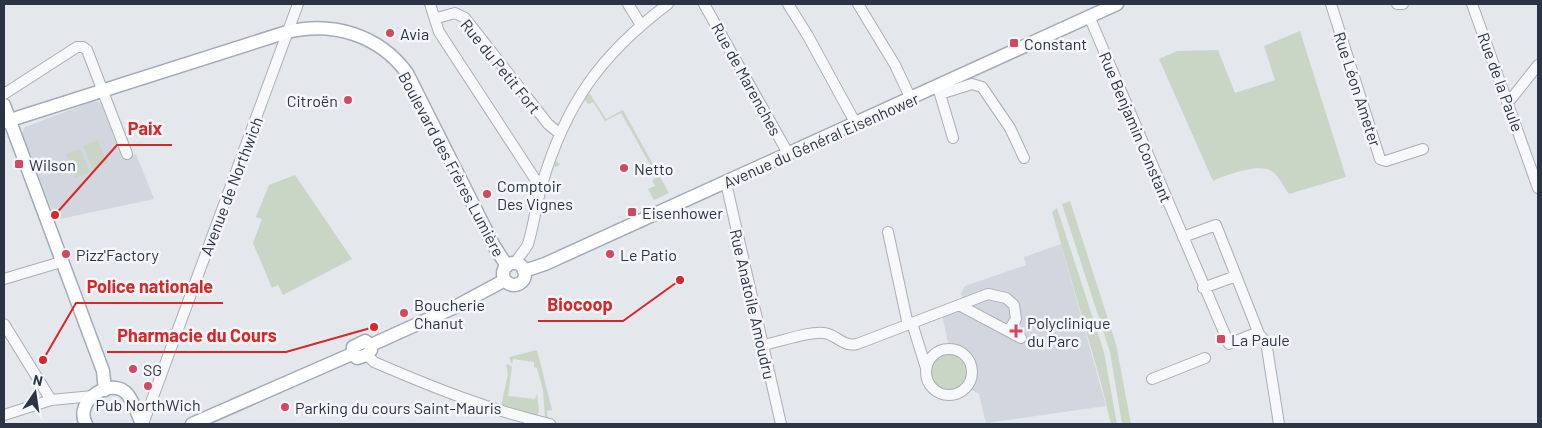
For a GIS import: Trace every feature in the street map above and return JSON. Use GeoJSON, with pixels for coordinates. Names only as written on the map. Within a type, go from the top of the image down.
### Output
{"type":"FeatureCollection","features":[{"type":"Feature","properties":{"kind":"main road","name":"Avenue du Général Eisenhower"},"geometry":{"type":"LineString","coordinates":[[515,267],[545,264],[911,99],[938,90],[1116,4]]}},
{"type":"Feature","properties":{"kind":"main road","name":"Boulevard des Frères Lumière"},"geometry":{"type":"LineString","coordinates":[[7,121],[288,32],[308,28],[344,30],[369,40],[398,62],[411,80],[494,246],[515,267]]}},
{"type":"Feature","properties":{"kind":"main road"},"geometry":{"type":"LineString","coordinates":[[4,104],[7,121],[103,371],[105,390]]}},
{"type":"Feature","properties":{"kind":"main road","name":"Avenue du Général Eisenhower"},"geometry":{"type":"LineString","coordinates":[[192,424],[352,354],[357,358],[505,280],[511,284],[518,283],[523,278],[515,267]]}},
{"type":"Feature","properties":{"kind":"main road"},"geometry":{"type":"LineString","coordinates":[[505,280],[504,271],[515,267]]}},
{"type":"Feature","properties":{"kind":"main road"},"geometry":{"type":"LineString","coordinates":[[86,424],[83,408],[93,396],[105,390],[116,388],[129,395],[142,424]]}},
{"type":"Feature","properties":{"kind":"street","name":"Avenue de Northwich"},"geometry":{"type":"LineString","coordinates":[[142,424],[298,4]]}},
{"type":"Feature","properties":{"kind":"street"},"geometry":{"type":"LineString","coordinates":[[430,4],[439,32],[452,54],[537,182],[541,185]]}},
{"type":"Feature","properties":{"kind":"street"},"geometry":{"type":"LineString","coordinates":[[628,4],[642,26]]}},
{"type":"Feature","properties":{"kind":"street"},"geometry":{"type":"LineString","coordinates":[[515,267],[528,243],[541,185],[560,134],[577,98],[605,59],[668,4]]}},
{"type":"Feature","properties":{"kind":"street","name":"Rue de Marenches"},"geometry":{"type":"LineString","coordinates":[[704,4],[789,155]]}},
{"type":"Feature","properties":{"kind":"street"},"geometry":{"type":"LineString","coordinates":[[788,4],[808,36],[856,124]]}},
{"type":"Feature","properties":{"kind":"street"},"geometry":{"type":"LineString","coordinates":[[858,4],[895,65],[911,99]]}},
{"type":"Feature","properties":{"kind":"street","name":"Rue Léon Ameter"},"geometry":{"type":"LineString","coordinates":[[1331,4],[1380,158],[1386,162],[1423,149]]}},
{"type":"Feature","properties":{"kind":"street"},"geometry":{"type":"LineString","coordinates":[[1397,4],[1403,4]]}},
{"type":"Feature","properties":{"kind":"street","name":"Rue de la Paule"},"geometry":{"type":"LineString","coordinates":[[1472,4],[1538,188]]}},
{"type":"Feature","properties":{"kind":"street","name":"Rue du Petit Fort"},"geometry":{"type":"LineString","coordinates":[[436,18],[456,13],[465,18],[548,124],[560,134]]}},
{"type":"Feature","properties":{"kind":"street","name":"Rue Benjamin Constant"},"geometry":{"type":"LineString","coordinates":[[1089,16],[1203,288],[1229,344],[1253,334],[1259,334]]}},
{"type":"Feature","properties":{"kind":"street"},"geometry":{"type":"LineString","coordinates":[[4,94],[78,46],[87,50],[127,154]]}},
{"type":"Feature","properties":{"kind":"street"},"geometry":{"type":"LineString","coordinates":[[1508,100],[1511,99],[1538,65]]}},
{"type":"Feature","properties":{"kind":"street"},"geometry":{"type":"LineString","coordinates":[[953,138],[938,90],[972,84],[982,87],[1010,128],[1024,158]]}},
{"type":"Feature","properties":{"kind":"street","name":"Rue Anatoile Amoudru"},"geometry":{"type":"LineString","coordinates":[[726,183],[780,424]]}},
{"type":"Feature","properties":{"kind":"street"},"geometry":{"type":"LineString","coordinates":[[1183,237],[1216,225],[1259,334],[1267,348],[1280,424]]}},
{"type":"Feature","properties":{"kind":"street"},"geometry":{"type":"LineString","coordinates":[[888,232],[910,324],[926,368],[928,382],[939,393],[953,395],[966,388],[972,374],[968,359],[956,350],[941,351],[929,360],[926,368]]}},
{"type":"Feature","properties":{"kind":"street"},"geometry":{"type":"LineString","coordinates":[[4,279],[61,262]]}},
{"type":"Feature","properties":{"kind":"street"},"geometry":{"type":"LineString","coordinates":[[1203,288],[1236,276]]}},
{"type":"Feature","properties":{"kind":"street"},"geometry":{"type":"LineString","coordinates":[[763,345],[819,333],[829,334],[844,344],[851,345],[988,294],[1006,298],[1014,305],[1017,314],[1015,323],[1009,330]]}},
{"type":"Feature","properties":{"kind":"street"},"geometry":{"type":"LineString","coordinates":[[959,305],[1021,338]]}},
{"type":"Feature","properties":{"kind":"street"},"geometry":{"type":"LineString","coordinates":[[4,324],[51,400]]}},
{"type":"Feature","properties":{"kind":"street"},"geometry":{"type":"LineString","coordinates":[[369,350],[390,369],[470,401],[516,416],[550,424]]}},
{"type":"Feature","properties":{"kind":"street"},"geometry":{"type":"LineString","coordinates":[[1152,379],[1205,358]]}},
{"type":"Feature","properties":{"kind":"street"},"geometry":{"type":"LineString","coordinates":[[4,416],[51,400],[93,396]]}},
{"type":"Feature","properties":{"kind":"street"},"geometry":{"type":"LineString","coordinates":[[70,398],[83,408]]}},
{"type":"Feature","properties":{"kind":"shaded area"},"geometry":{"type":"Polygon","coordinates":[[[94,101],[101,103],[122,159],[136,154],[154,199],[55,220],[54,217],[58,216],[56,212],[53,213],[22,133],[25,127],[94,101]]]}},
{"type":"Feature","properties":{"kind":"shaded area","name":"Polyclinique du Parc"},"geometry":{"type":"Polygon","coordinates":[[[1061,244],[1106,406],[986,423],[979,394],[969,388],[974,368],[970,359],[961,351],[949,347],[942,315],[965,305],[961,293],[965,286],[1026,265],[1024,257],[1061,244]]]}},
{"type":"Feature","properties":{"kind":"green space"},"geometry":{"type":"Polygon","coordinates":[[[1300,31],[1346,177],[1289,194],[1275,174],[1268,169],[1243,170],[1213,181],[1159,59],[1177,51],[1218,50],[1235,93],[1275,80],[1264,46],[1300,31]]]}},
{"type":"Feature","properties":{"kind":"green space"},"geometry":{"type":"Polygon","coordinates":[[[585,93],[587,95],[590,94],[606,119],[623,110],[669,193],[654,200],[648,189],[655,186],[652,180],[657,177],[621,113],[605,121],[593,102],[588,104],[585,100],[579,104],[581,108],[576,107],[555,161],[560,164],[557,167],[553,165],[554,157],[573,110],[585,93]]]}},
{"type":"Feature","properties":{"kind":"green space"},"geometry":{"type":"Polygon","coordinates":[[[98,140],[107,163],[93,169],[83,146],[98,140]]]}},
{"type":"Feature","properties":{"kind":"green space"},"geometry":{"type":"Polygon","coordinates":[[[80,149],[90,172],[75,178],[66,154],[80,149]]]}},
{"type":"Feature","properties":{"kind":"green space"},"geometry":{"type":"Polygon","coordinates":[[[295,175],[352,259],[283,295],[278,285],[272,288],[253,243],[262,219],[256,217],[269,185],[295,175]]]}},
{"type":"Feature","properties":{"kind":"green space"},"geometry":{"type":"Polygon","coordinates":[[[1070,201],[1116,344],[1131,424],[1122,424],[1110,352],[1062,204],[1070,201]]]}},
{"type":"Feature","properties":{"kind":"green space"},"geometry":{"type":"Polygon","coordinates":[[[1057,208],[1104,352],[1117,424],[1111,424],[1052,212],[1057,208]]]}},
{"type":"Feature","properties":{"kind":"green space"},"geometry":{"type":"Polygon","coordinates":[[[949,349],[962,353],[968,359],[972,372],[968,385],[962,391],[949,395],[936,391],[930,385],[926,372],[930,359],[936,353],[949,349]]]}},
{"type":"Feature","properties":{"kind":"green space"},"geometry":{"type":"Polygon","coordinates":[[[537,350],[552,410],[547,411],[548,419],[545,418],[543,390],[537,368],[534,367],[534,362],[513,359],[512,365],[509,357],[537,350]]]}},
{"type":"Feature","properties":{"kind":"green space"},"geometry":{"type":"Polygon","coordinates":[[[508,364],[512,367],[508,396],[535,399],[537,394],[539,412],[537,416],[501,406],[508,374],[506,365],[508,364]]]}},
{"type":"Feature","properties":{"kind":"green space"},"geometry":{"type":"Polygon","coordinates":[[[294,386],[212,424],[204,424],[294,386]]]}},
{"type":"Feature","properties":{"kind":"place","name":"Avia"},"geometry":{"type":"Point","coordinates":[390,33]}},
{"type":"Feature","properties":{"kind":"place","name":"Constant"},"geometry":{"type":"Point","coordinates":[1014,43]}},
{"type":"Feature","properties":{"kind":"place","name":"Citroën"},"geometry":{"type":"Point","coordinates":[348,100]}},
{"type":"Feature","properties":{"kind":"place","name":"Wilson"},"geometry":{"type":"Point","coordinates":[19,164]}},
{"type":"Feature","properties":{"kind":"place","name":"Netto"},"geometry":{"type":"Point","coordinates":[624,168]}},
{"type":"Feature","properties":{"kind":"place","name":"Comptoir Des Vignes"},"geometry":{"type":"Point","coordinates":[487,194]}},
{"type":"Feature","properties":{"kind":"place","name":"Eisenhower"},"geometry":{"type":"Point","coordinates":[632,212]}},
{"type":"Feature","properties":{"kind":"place","name":"Paix"},"geometry":{"type":"Point","coordinates":[55,215]}},
{"type":"Feature","properties":{"kind":"place","name":"Pizz'Factory"},"geometry":{"type":"Point","coordinates":[66,254]}},
{"type":"Feature","properties":{"kind":"place","name":"Le Patio"},"geometry":{"type":"Point","coordinates":[610,254]}},
{"type":"Feature","properties":{"kind":"place","name":"Biocoop"},"geometry":{"type":"Point","coordinates":[680,280]}},
{"type":"Feature","properties":{"kind":"place","name":"Boucherie Chanut"},"geometry":{"type":"Point","coordinates":[404,313]}},
{"type":"Feature","properties":{"kind":"place","name":"Pharmacie du Cours"},"geometry":{"type":"Point","coordinates":[374,327]}},
{"type":"Feature","properties":{"kind":"place","name":"Polyclinique du Parc"},"geometry":{"type":"Point","coordinates":[1016,331]}},
{"type":"Feature","properties":{"kind":"place","name":"La Paule"},"geometry":{"type":"Point","coordinates":[1221,339]}},
{"type":"Feature","properties":{"kind":"place","name":"Police nationale"},"geometry":{"type":"Point","coordinates":[43,360]}},
{"type":"Feature","properties":{"kind":"place","name":"SG"},"geometry":{"type":"Point","coordinates":[133,369]}},
{"type":"Feature","properties":{"kind":"place","name":"Pub NorthWich"},"geometry":{"type":"Point","coordinates":[148,386]}},
{"type":"Feature","properties":{"kind":"place","name":"Parking du cours Saint-Mauris"},"geometry":{"type":"Point","coordinates":[285,407]}}]}
